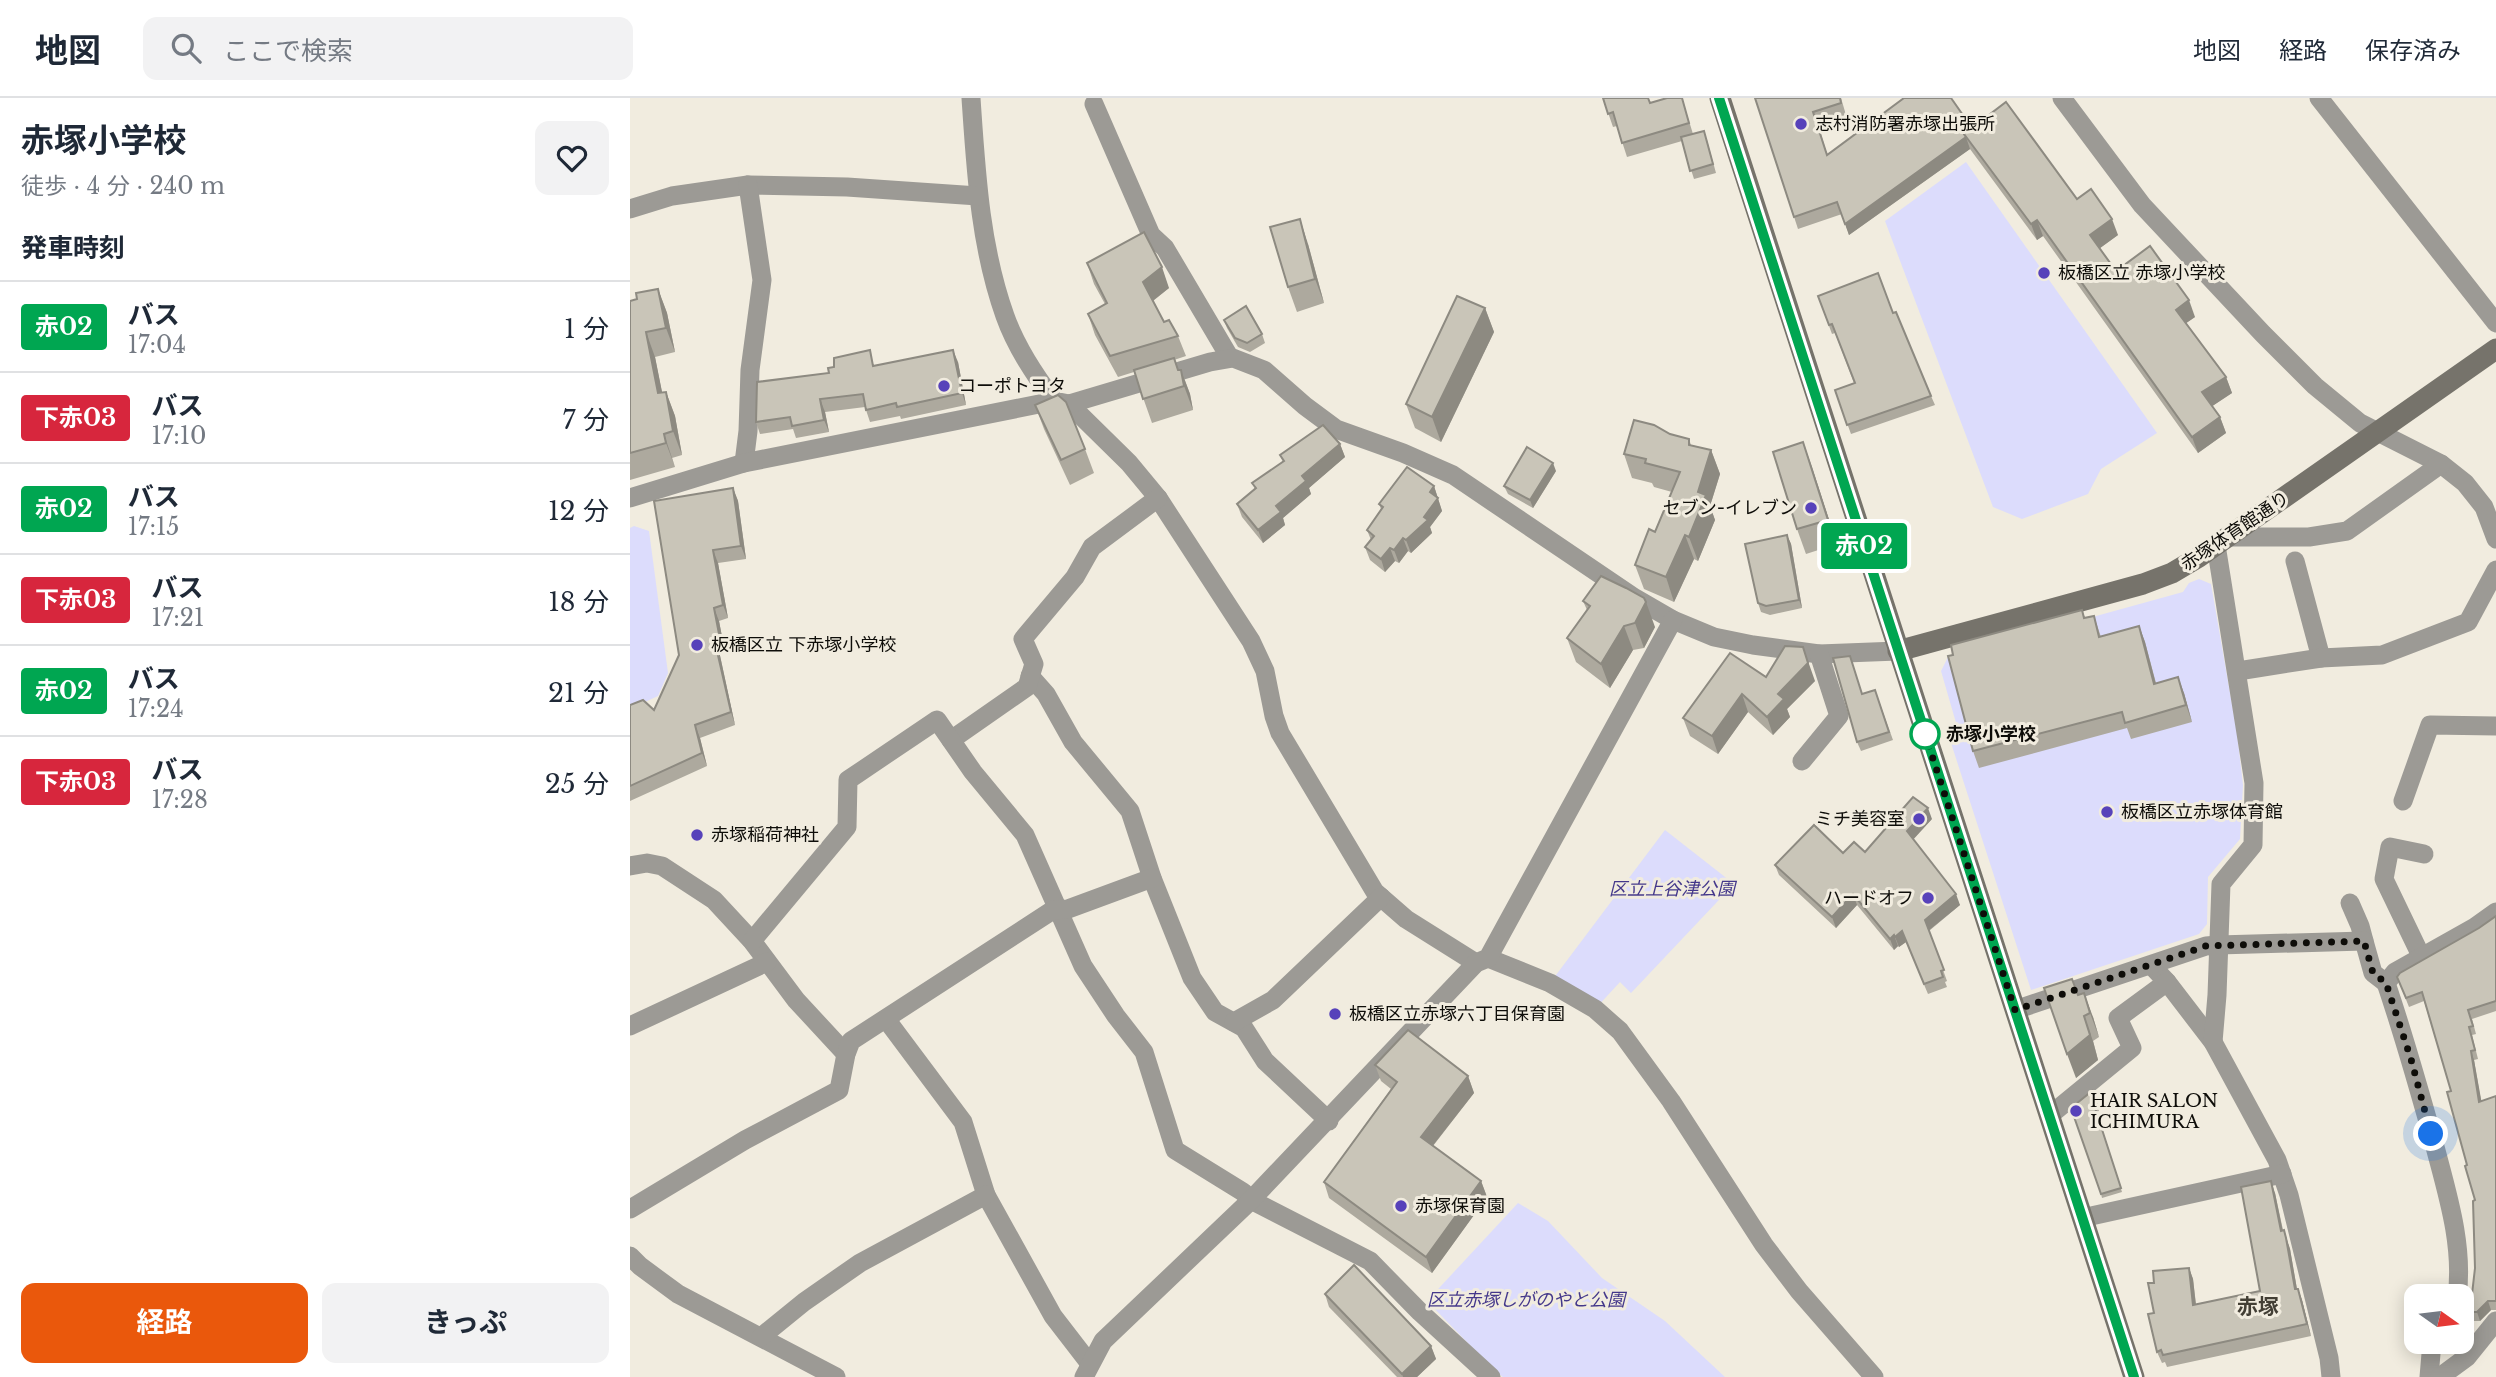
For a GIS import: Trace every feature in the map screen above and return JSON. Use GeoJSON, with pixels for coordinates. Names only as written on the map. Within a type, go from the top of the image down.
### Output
{"type":"FeatureCollection","features":[{"type":"Feature","properties":{"kind":"main road"},"geometry":{"type":"LineString","coordinates":[[1720,98],[2134,1377]]}},
{"type":"Feature","properties":{"kind":"main road","name":"赤塚体育館通り"},"geometry":{"type":"LineString","coordinates":[[1898,652],[2158,579],[2186,565],[2496,349]]}},
{"type":"Feature","properties":{"kind":"street"},"geometry":{"type":"LineString","coordinates":[[971,98],[978,196],[990,260],[1006,317],[1021,351],[1061,402],[1129,463],[1158,498],[1251,641],[1265,671],[1280,733],[1375,892],[1406,919],[1482,961],[1550,983],[1595,1009],[1620,1031],[1671,1101],[1764,1245],[1807,1300],[1874,1377]]}},
{"type":"Feature","properties":{"kind":"street"},"geometry":{"type":"LineString","coordinates":[[2062,98],[2142,205],[2263,334],[2315,386],[2360,423],[2441,464],[2465,483],[2484,507],[2496,539]]}},
{"type":"Feature","properties":{"kind":"street"},"geometry":{"type":"LineString","coordinates":[[2319,98],[2496,323]]}},
{"type":"Feature","properties":{"kind":"street"},"geometry":{"type":"LineString","coordinates":[[1094,104],[1151,235],[1165,248],[1230,358]]}},
{"type":"Feature","properties":{"kind":"street"},"geometry":{"type":"LineString","coordinates":[[630,209],[672,196],[748,185],[847,187],[978,196]]}},
{"type":"Feature","properties":{"kind":"street"},"geometry":{"type":"LineString","coordinates":[[744,463],[750,370],[762,280],[748,185]]}},
{"type":"Feature","properties":{"kind":"street"},"geometry":{"type":"LineString","coordinates":[[630,498],[744,463],[1061,402],[1230,358],[1264,370],[1336,429],[1403,453],[1453,475],[1634,598],[1670,618],[1727,640],[1753,645],[1819,654],[1898,652]]}},
{"type":"Feature","properties":{"kind":"street"},"geometry":{"type":"LineString","coordinates":[[2213,1042],[2221,884],[2253,845],[2255,819],[2254,783],[2223,541],[2307,540],[2347,531],[2441,464]]}},
{"type":"Feature","properties":{"kind":"street"},"geometry":{"type":"LineString","coordinates":[[951,740],[1027,687],[1034,664],[1023,639],[1075,577],[1093,547],[1158,498]]}},
{"type":"Feature","properties":{"kind":"street"},"geometry":{"type":"LineString","coordinates":[[2295,561],[2321,658]]}},
{"type":"Feature","properties":{"kind":"street"},"geometry":{"type":"LineString","coordinates":[[2238,671],[2321,658],[2382,655],[2468,622],[2496,570]]}},
{"type":"Feature","properties":{"kind":"street"},"geometry":{"type":"LineString","coordinates":[[886,1019],[963,1122],[986,1195],[1053,1316],[1087,1370],[1103,1341],[1251,1200],[1482,961],[1670,618]]}},
{"type":"Feature","properties":{"kind":"street"},"geometry":{"type":"LineString","coordinates":[[1802,761],[1839,716],[1819,654]]}},
{"type":"Feature","properties":{"kind":"street"},"geometry":{"type":"LineString","coordinates":[[1030,676],[1046,694],[1073,742],[1130,811],[1152,878],[1192,978],[1215,1012],[1244,1028],[1265,1061],[1329,1121]]}},
{"type":"Feature","properties":{"kind":"street"},"geometry":{"type":"LineString","coordinates":[[752,941],[847,827],[848,780],[937,720],[973,772],[1025,835],[1083,966],[1144,1052],[1175,1150],[1243,1192],[1251,1200],[1370,1261],[1490,1377]]}},
{"type":"Feature","properties":{"kind":"street"},"geometry":{"type":"LineString","coordinates":[[2403,801],[2430,725],[2496,726]]}},
{"type":"Feature","properties":{"kind":"street"},"geometry":{"type":"LineString","coordinates":[[2423,958],[2384,879],[2390,847],[2424,854]]}},
{"type":"Feature","properties":{"kind":"street"},"geometry":{"type":"LineString","coordinates":[[630,866],[647,863],[662,866],[714,900],[752,941],[796,1000],[846,1054]]}},
{"type":"Feature","properties":{"kind":"street"},"geometry":{"type":"LineString","coordinates":[[630,1209],[745,1140],[839,1090],[851,1041],[1053,911],[1152,878]]}},
{"type":"Feature","properties":{"kind":"street"},"geometry":{"type":"LineString","coordinates":[[1234,1022],[1273,1000],[1381,897]]}},
{"type":"Feature","properties":{"kind":"street"},"geometry":{"type":"LineString","coordinates":[[2350,903],[2360,926],[2373,973],[2386,983],[2411,1059],[2451,1209],[2460,1273],[2459,1284]]}},
{"type":"Feature","properties":{"kind":"street"},"geometry":{"type":"LineString","coordinates":[[2386,983],[2395,972],[2423,958],[2496,912]]}},
{"type":"Feature","properties":{"kind":"street"},"geometry":{"type":"LineString","coordinates":[[2015,1010],[2206,946],[2364,941]]}},
{"type":"Feature","properties":{"kind":"street"},"geometry":{"type":"LineString","coordinates":[[630,1027],[767,962]]}},
{"type":"Feature","properties":{"kind":"street"},"geometry":{"type":"LineString","coordinates":[[2151,965],[2213,1042],[2282,1174],[2290,1195],[2329,1358],[2331,1377]]}},
{"type":"Feature","properties":{"kind":"street"},"geometry":{"type":"LineString","coordinates":[[2049,1116],[2132,1048],[2118,1018],[2167,982]]}},
{"type":"Feature","properties":{"kind":"street"},"geometry":{"type":"LineString","coordinates":[[2082,1218],[2282,1174]]}},
{"type":"Feature","properties":{"kind":"street"},"geometry":{"type":"LineString","coordinates":[[761,1337],[804,1302],[860,1263],[986,1195]]}},
{"type":"Feature","properties":{"kind":"street"},"geometry":{"type":"LineString","coordinates":[[630,1256],[678,1294],[836,1377]]}},
{"type":"Feature","properties":{"kind":"street"},"geometry":{"type":"LineString","coordinates":[[2440,1377],[2467,1357],[2496,1321]]}},
{"type":"Feature","properties":{"kind":"street"},"geometry":{"type":"LineString","coordinates":[[2430,1377],[2431,1354]]}},
{"type":"Feature","properties":{"kind":"street"},"geometry":{"type":"LineString","coordinates":[[2467,1357],[2472,1377]]}},
{"type":"Feature","properties":{"kind":"green space"},"geometry":{"type":"Polygon","coordinates":[[[1966,162],[2157,433],[2101,469],[2088,494],[2022,519],[1993,507],[1885,221],[1966,162]]]}},
{"type":"Feature","properties":{"kind":"green space"},"geometry":{"type":"Polygon","coordinates":[[[634,526],[649,531],[668,673],[658,696],[630,709],[630,528],[634,526]]]}},
{"type":"Feature","properties":{"kind":"green space","name":"板橋区立赤塚体育館"},"geometry":{"type":"Polygon","coordinates":[[[2199,579],[2211,584],[2237,733],[2243,785],[2240,839],[2208,877],[2207,924],[2199,934],[2031,990],[1951,743],[1961,740],[1941,671],[1948,657],[2183,592],[2189,583],[2199,579]]]}},
{"type":"Feature","properties":{"kind":"green space","name":"区立上谷津公園"},"geometry":{"type":"Polygon","coordinates":[[[1665,830],[1734,884],[1631,993],[1620,982],[1595,1009],[1550,983],[1665,830]]]}},
{"type":"Feature","properties":{"kind":"green space","name":"区立赤塚しがのやと公園"},"geometry":{"type":"Polygon","coordinates":[[[1518,1203],[1548,1221],[1602,1278],[1665,1321],[1725,1377],[1503,1377],[1495,1371],[1427,1301],[1518,1203]]]}},
{"type":"Feature","properties":{"kind":"building"},"geometry":{"type":"Polygon","coordinates":[[[1603,98],[1648,98],[1650,103],[1667,98],[1682,98],[1689,123],[1622,143],[1613,112],[1608,114],[1603,98]]]}},
{"type":"Feature","properties":{"kind":"building"},"geometry":{"type":"Polygon","coordinates":[[[1755,98],[1840,98],[1841,103],[1813,112],[1827,155],[1904,98],[1951,98],[1972,128],[1964,134],[1966,137],[1845,224],[1837,202],[1794,217],[1755,98]]]}},
{"type":"Feature","properties":{"kind":"building"},"geometry":{"type":"Polygon","coordinates":[[[2006,102],[2077,199],[2091,189],[2112,219],[2090,235],[2116,271],[2150,246],[2189,300],[2176,310],[2226,377],[2202,392],[2220,417],[2192,437],[2037,220],[2031,224],[1964,134],[2006,102]]]}},
{"type":"Feature","properties":{"kind":"building"},"geometry":{"type":"Polygon","coordinates":[[[1704,131],[1713,164],[1690,171],[1681,137],[1704,131]]]}},
{"type":"Feature","properties":{"kind":"building"},"geometry":{"type":"Polygon","coordinates":[[[1300,219],[1315,279],[1288,287],[1270,227],[1300,219]]]}},
{"type":"Feature","properties":{"kind":"building"},"geometry":{"type":"Polygon","coordinates":[[[1144,232],[1162,267],[1143,282],[1164,322],[1169,320],[1178,336],[1110,356],[1088,314],[1107,303],[1087,263],[1144,232]]]}},
{"type":"Feature","properties":{"kind":"building"},"geometry":{"type":"Polygon","coordinates":[[[1878,273],[1931,396],[1847,425],[1835,390],[1855,383],[1818,296],[1878,273]]]}},
{"type":"Feature","properties":{"kind":"building"},"geometry":{"type":"Polygon","coordinates":[[[658,289],[666,328],[646,332],[658,393],[666,392],[673,431],[664,434],[666,443],[630,453],[630,301],[637,299],[636,293],[658,289]]]}},
{"type":"Feature","properties":{"kind":"building"},"geometry":{"type":"Polygon","coordinates":[[[1457,296],[1485,308],[1432,417],[1406,404],[1457,296]]]}},
{"type":"Feature","properties":{"kind":"building"},"geometry":{"type":"Polygon","coordinates":[[[1246,306],[1262,334],[1247,343],[1235,338],[1224,320],[1246,306]]]}},
{"type":"Feature","properties":{"kind":"building"},"geometry":{"type":"Polygon","coordinates":[[[870,350],[873,366],[953,350],[962,393],[897,407],[896,403],[866,410],[863,394],[820,399],[824,420],[792,426],[790,417],[756,422],[757,382],[829,373],[828,368],[834,367],[834,358],[870,350]]]}},
{"type":"Feature","properties":{"kind":"building"},"geometry":{"type":"Polygon","coordinates":[[[1174,358],[1178,370],[1181,370],[1184,386],[1143,399],[1134,370],[1174,358]]]}},
{"type":"Feature","properties":{"kind":"building"},"geometry":{"type":"Polygon","coordinates":[[[1058,395],[1066,402],[1085,449],[1061,460],[1035,405],[1058,395]]]}},
{"type":"Feature","properties":{"kind":"building"},"geometry":{"type":"Polygon","coordinates":[[[1634,420],[1689,439],[1689,445],[1711,450],[1698,492],[1706,495],[1689,537],[1685,535],[1666,577],[1635,565],[1649,529],[1655,532],[1680,472],[1645,463],[1646,459],[1624,454],[1634,420]]]}},
{"type":"Feature","properties":{"kind":"building"},"geometry":{"type":"Polygon","coordinates":[[[1323,425],[1340,444],[1302,476],[1306,481],[1276,506],[1281,512],[1258,530],[1237,504],[1256,488],[1252,483],[1284,461],[1280,455],[1323,425]]]}},
{"type":"Feature","properties":{"kind":"building"},"geometry":{"type":"Polygon","coordinates":[[[1803,442],[1828,520],[1797,529],[1773,452],[1803,442]]]}},
{"type":"Feature","properties":{"kind":"building"},"geometry":{"type":"Polygon","coordinates":[[[1527,447],[1553,463],[1530,500],[1504,486],[1527,447]]]}},
{"type":"Feature","properties":{"kind":"building"},"geometry":{"type":"Polygon","coordinates":[[[1407,467],[1434,486],[1430,492],[1438,498],[1424,517],[1428,520],[1406,540],[1403,538],[1394,550],[1390,548],[1381,559],[1365,547],[1374,536],[1367,530],[1383,507],[1379,504],[1407,467]]]}},
{"type":"Feature","properties":{"kind":"building"},"geometry":{"type":"Polygon","coordinates":[[[733,488],[741,546],[713,550],[723,605],[714,608],[719,634],[714,638],[731,712],[695,725],[702,753],[630,786],[630,705],[643,700],[654,710],[679,655],[654,501],[733,488]]]}},
{"type":"Feature","properties":{"kind":"building"},"geometry":{"type":"Polygon","coordinates":[[[1787,535],[1799,600],[1766,606],[1758,603],[1745,544],[1787,535]]]}},
{"type":"Feature","properties":{"kind":"building"},"geometry":{"type":"Polygon","coordinates":[[[1601,576],[1644,598],[1646,602],[1635,623],[1624,626],[1601,664],[1567,638],[1590,606],[1583,601],[1601,576]]]}},
{"type":"Feature","properties":{"kind":"building"},"geometry":{"type":"Polygon","coordinates":[[[2082,610],[2084,618],[2094,616],[2099,637],[2139,626],[2154,684],[2178,677],[2186,705],[2125,723],[2122,712],[1973,751],[1948,656],[1953,655],[1951,645],[2082,610]]]}},
{"type":"Feature","properties":{"kind":"building"},"geometry":{"type":"Polygon","coordinates":[[[1785,646],[1803,647],[1808,663],[1778,694],[1784,699],[1767,717],[1742,694],[1712,736],[1683,718],[1730,653],[1766,677],[1785,646]]]}},
{"type":"Feature","properties":{"kind":"building"},"geometry":{"type":"Polygon","coordinates":[[[1850,656],[1862,694],[1875,690],[1889,732],[1857,742],[1833,658],[1850,656]]]}},
{"type":"Feature","properties":{"kind":"building"},"geometry":{"type":"Polygon","coordinates":[[[1913,797],[1928,808],[1907,831],[1956,894],[1925,920],[1944,970],[1941,971],[1943,977],[1924,984],[1902,931],[1890,939],[1853,894],[1832,917],[1775,865],[1814,825],[1843,853],[1854,842],[1865,852],[1913,797]]]}},
{"type":"Feature","properties":{"kind":"building"},"geometry":{"type":"Polygon","coordinates":[[[2496,916],[2496,1001],[2468,1010],[2473,1026],[2469,1027],[2475,1050],[2471,1051],[2479,1102],[2496,1096],[2496,1301],[2488,1301],[2474,1312],[2475,1200],[2447,1092],[2451,1091],[2422,992],[2406,998],[2397,977],[2496,916]]]}},
{"type":"Feature","properties":{"kind":"building"},"geometry":{"type":"Polygon","coordinates":[[[2072,979],[2078,995],[2084,993],[2090,1013],[2084,1016],[2090,1035],[2067,1054],[2044,988],[2072,979]]]}},
{"type":"Feature","properties":{"kind":"building"},"geometry":{"type":"Polygon","coordinates":[[[1408,1030],[1468,1076],[1421,1137],[1481,1181],[1426,1257],[1324,1182],[1397,1082],[1375,1065],[1408,1030]]]}},
{"type":"Feature","properties":{"kind":"building"},"geometry":{"type":"Polygon","coordinates":[[[2092,1091],[2121,1188],[2101,1194],[2071,1108],[2092,1091]]]}},
{"type":"Feature","properties":{"kind":"building"},"geometry":{"type":"Polygon","coordinates":[[[2271,1181],[2281,1231],[2284,1230],[2286,1238],[2295,1289],[2298,1289],[2307,1324],[2163,1355],[2161,1350],[2157,1352],[2148,1314],[2154,1313],[2148,1283],[2154,1283],[2153,1271],[2189,1268],[2193,1305],[2260,1291],[2241,1187],[2271,1181]]]}},
{"type":"Feature","properties":{"kind":"building"},"geometry":{"type":"Polygon","coordinates":[[[1354,1265],[1431,1346],[1402,1374],[1325,1294],[1354,1265]]]}},
{"type":"Feature","properties":{"kind":"bus line","name":"赤02"},"geometry":{"type":"LineString","coordinates":[[1719,98],[2134,1377]]}},
{"type":"Feature","properties":{"kind":"place","name":"志村消防署赤塚出張所"},"geometry":{"type":"Point","coordinates":[1801,124]}},
{"type":"Feature","properties":{"kind":"place","name":"板橋区立 赤塚小学校"},"geometry":{"type":"Point","coordinates":[2044,273]}},
{"type":"Feature","properties":{"kind":"place","name":"コーポトヨタ"},"geometry":{"type":"Point","coordinates":[944,386]}},
{"type":"Feature","properties":{"kind":"place","name":"セブン-イレブン"},"geometry":{"type":"Point","coordinates":[1811,508]}},
{"type":"Feature","properties":{"kind":"place","name":"板橋区立 下赤塚小学校"},"geometry":{"type":"Point","coordinates":[697,645]}},
{"type":"Feature","properties":{"kind":"place","name":"赤塚小学校"},"geometry":{"type":"Point","coordinates":[1925,734]}},
{"type":"Feature","properties":{"kind":"place","name":"板橋区立赤塚体育館"},"geometry":{"type":"Point","coordinates":[2107,812]}},
{"type":"Feature","properties":{"kind":"place","name":"ミチ美容室"},"geometry":{"type":"Point","coordinates":[1919,819]}},
{"type":"Feature","properties":{"kind":"place","name":"赤塚稲荷神社"},"geometry":{"type":"Point","coordinates":[697,835]}},
{"type":"Feature","properties":{"kind":"place","name":"ハードオフ"},"geometry":{"type":"Point","coordinates":[1928,898]}},
{"type":"Feature","properties":{"kind":"place","name":"板橋区立赤塚六丁目保育園"},"geometry":{"type":"Point","coordinates":[1335,1014]}},
{"type":"Feature","properties":{"kind":"place","name":"HAIR SALON ICHIMURA"},"geometry":{"type":"Point","coordinates":[2076,1111]}},
{"type":"Feature","properties":{"kind":"place","name":"赤塚保育園"},"geometry":{"type":"Point","coordinates":[1401,1206]}},
{"type":"Feature","properties":{"kind":"district","name":"赤塚"},"geometry":{"type":"Point","coordinates":[2258,1307]}},
{"type":"Feature","properties":{"kind":"route"},"geometry":{"type":"LineString","coordinates":[[1925,734],[1923,728],[2015,1010],[2206,946],[2364,941],[2373,973],[2386,983],[2411,1059],[2431,1134]]}}]}
